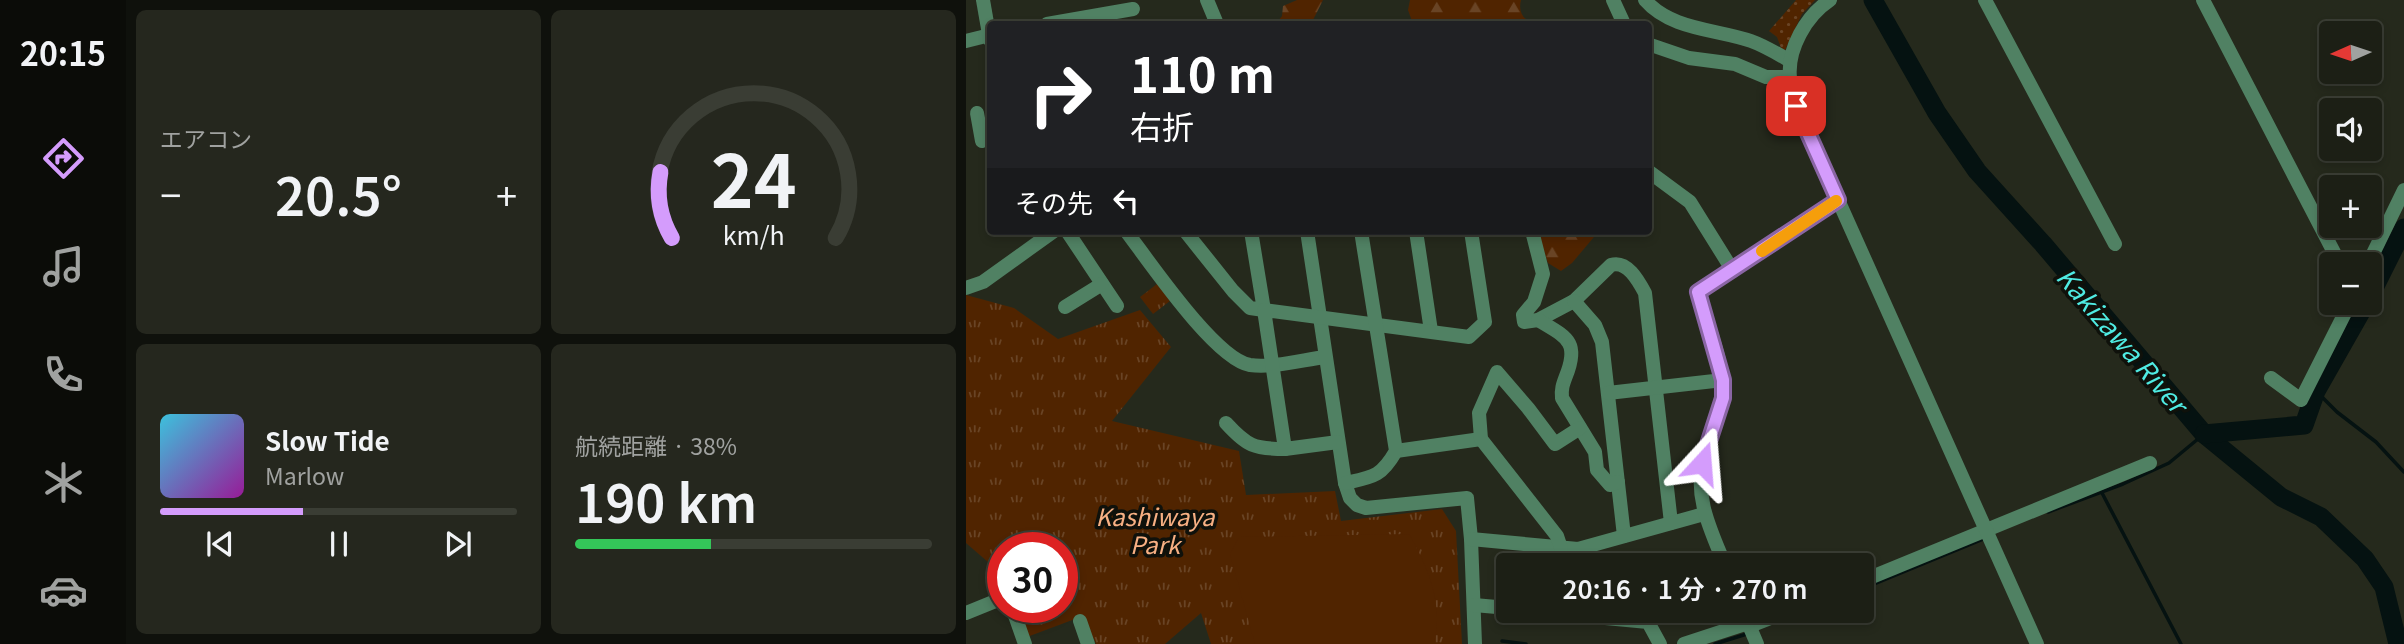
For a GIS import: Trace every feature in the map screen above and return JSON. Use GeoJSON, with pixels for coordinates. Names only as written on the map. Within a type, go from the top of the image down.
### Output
{"type":"FeatureCollection","features":[{"type":"Feature","properties":{"kind":"street"},"geometry":{"type":"LineString","coordinates":[[983,0],[987,21]]}},
{"type":"Feature","properties":{"kind":"street"},"geometry":{"type":"LineString","coordinates":[[1207,0],[1216,21]]}},
{"type":"Feature","properties":{"kind":"street"},"geometry":{"type":"LineString","coordinates":[[1613,0],[1623,21]]}},
{"type":"Feature","properties":{"kind":"street"},"geometry":{"type":"LineString","coordinates":[[1645,0],[1659,13],[1672,20],[1754,42],[1790,61]]}},
{"type":"Feature","properties":{"kind":"street"},"geometry":{"type":"LineString","coordinates":[[1985,0],[2115,244]]}},
{"type":"Feature","properties":{"kind":"street"},"geometry":{"type":"LineString","coordinates":[[2203,0],[2334,252]]}},
{"type":"Feature","properties":{"kind":"street"},"geometry":{"type":"LineString","coordinates":[[1828,1],[1803,29],[1790,61],[1789,76],[1796,106],[2037,644]]}},
{"type":"Feature","properties":{"kind":"street"},"geometry":{"type":"LineString","coordinates":[[1064,21],[1133,9]]}},
{"type":"Feature","properties":{"kind":"street"},"geometry":{"type":"LineString","coordinates":[[966,41],[987,38]]}},
{"type":"Feature","properties":{"kind":"street"},"geometry":{"type":"LineString","coordinates":[[1652,45],[1689,58],[1735,64],[1766,77],[1789,76]]}},
{"type":"Feature","properties":{"kind":"street"},"geometry":{"type":"LineString","coordinates":[[966,144],[986,140],[977,113]]}},
{"type":"Feature","properties":{"kind":"street"},"geometry":{"type":"LineString","coordinates":[[1652,174],[1690,202],[1733,271]]}},
{"type":"Feature","properties":{"kind":"street"},"geometry":{"type":"LineString","coordinates":[[2374,252],[2404,190]]}},
{"type":"Feature","properties":{"kind":"street"},"geometry":{"type":"LineString","coordinates":[[1720,553],[1704,514],[1701,499],[1702,463],[1723,398],[1723,380],[1698,292],[1838,200]]}},
{"type":"Feature","properties":{"kind":"street"},"geometry":{"type":"LineString","coordinates":[[1070,235],[1117,306]]}},
{"type":"Feature","properties":{"kind":"street"},"geometry":{"type":"LineString","coordinates":[[1129,235],[1196,322],[1232,357],[1252,365],[1325,357]]}},
{"type":"Feature","properties":{"kind":"street"},"geometry":{"type":"LineString","coordinates":[[1188,235],[1250,308],[1469,337],[1485,322],[1472,235]]}},
{"type":"Feature","properties":{"kind":"street"},"geometry":{"type":"LineString","coordinates":[[1198,235],[1200,250]]}},
{"type":"Feature","properties":{"kind":"street"},"geometry":{"type":"LineString","coordinates":[[1252,235],[1285,449]]}},
{"type":"Feature","properties":{"kind":"street"},"geometry":{"type":"LineString","coordinates":[[1308,235],[1338,442],[1350,498],[1357,505],[1366,508],[1467,498],[1475,644]]}},
{"type":"Feature","properties":{"kind":"street"},"geometry":{"type":"LineString","coordinates":[[1345,483],[1375,477],[1381,473],[1396,451],[1363,235]]}},
{"type":"Feature","properties":{"kind":"street"},"geometry":{"type":"LineString","coordinates":[[1417,235],[1431,331]]}},
{"type":"Feature","properties":{"kind":"street"},"geometry":{"type":"LineString","coordinates":[[1533,235],[1543,274],[1534,302],[1525,312],[1523,319],[1529,323],[1574,301],[1611,265],[1621,263],[1628,268],[1645,293],[1671,523]]}},
{"type":"Feature","properties":{"kind":"street"},"geometry":{"type":"LineString","coordinates":[[966,288],[983,282],[1032,238]]}},
{"type":"Feature","properties":{"kind":"street"},"geometry":{"type":"LineString","coordinates":[[1065,307],[1102,284]]}},
{"type":"Feature","properties":{"kind":"street"},"geometry":{"type":"LineString","coordinates":[[1574,301],[1599,332],[1624,536]]}},
{"type":"Feature","properties":{"kind":"street"},"geometry":{"type":"LineString","coordinates":[[2270,378],[2301,400],[2344,315]]}},
{"type":"Feature","properties":{"kind":"street"},"geometry":{"type":"LineString","coordinates":[[1538,320],[1560,333],[1571,349],[1572,363],[1561,393],[1595,452],[1597,470],[1610,485],[1618,482]]}},
{"type":"Feature","properties":{"kind":"street"},"geometry":{"type":"LineString","coordinates":[[1561,548],[1560,541],[1550,525],[1481,439],[1478,416],[1497,372],[1555,444],[1580,428]]}},
{"type":"Feature","properties":{"kind":"street"},"geometry":{"type":"LineString","coordinates":[[1608,393],[1723,380]]}},
{"type":"Feature","properties":{"kind":"street"},"geometry":{"type":"LineString","coordinates":[[1226,424],[1244,443],[1260,449],[1285,449],[1338,442]]}},
{"type":"Feature","properties":{"kind":"street"},"geometry":{"type":"LineString","coordinates":[[1396,451],[1481,439]]}},
{"type":"Feature","properties":{"kind":"street"},"geometry":{"type":"LineString","coordinates":[[1874,576],[2150,463]]}},
{"type":"Feature","properties":{"kind":"street"},"geometry":{"type":"LineString","coordinates":[[1471,539],[1583,548],[1704,514]]}},
{"type":"Feature","properties":{"kind":"street"},"geometry":{"type":"LineString","coordinates":[[966,612],[987,604]]}},
{"type":"Feature","properties":{"kind":"street"},"geometry":{"type":"LineString","coordinates":[[1474,605],[1496,607]]}},
{"type":"Feature","properties":{"kind":"street"},"geometry":{"type":"LineString","coordinates":[[1080,621],[1088,644]]}},
{"type":"Feature","properties":{"kind":"street"},"geometry":{"type":"LineString","coordinates":[[1018,623],[1025,644]]}},
{"type":"Feature","properties":{"kind":"street"},"geometry":{"type":"LineString","coordinates":[[1649,623],[1661,644]]}},
{"type":"Feature","properties":{"kind":"street"},"geometry":{"type":"LineString","coordinates":[[1684,644],[1739,623]]}},
{"type":"Feature","properties":{"kind":"street"},"geometry":{"type":"LineString","coordinates":[[1748,623],[1757,644]]}},
{"type":"Feature","properties":{"kind":"green space"},"geometry":{"type":"Polygon","coordinates":[[[1297,0],[1323,0],[1312,21],[1278,21],[1283,6],[1297,0]]]}},
{"type":"Feature","properties":{"kind":"green space"},"geometry":{"type":"Polygon","coordinates":[[[1410,0],[1521,0],[1522,15],[1528,21],[1412,21],[1408,10],[1410,0]]]}},
{"type":"Feature","properties":{"kind":"green space"},"geometry":{"type":"Polygon","coordinates":[[[1796,0],[1815,0],[1802,14],[1785,50],[1781,48],[1777,37],[1769,31],[1796,0]]]}},
{"type":"Feature","properties":{"kind":"green space"},"geometry":{"type":"Polygon","coordinates":[[[1538,235],[1596,235],[1572,263],[1561,271],[1548,263],[1538,235]]]}},
{"type":"Feature","properties":{"kind":"green space"},"geometry":{"type":"Polygon","coordinates":[[[1157,284],[1170,301],[1153,314],[1140,297],[1157,284]]]}},
{"type":"Feature","properties":{"kind":"green space","name":"Kashiwaya Park"},"geometry":{"type":"Polygon","coordinates":[[[966,295],[1014,308],[1058,339],[1140,310],[1171,347],[1112,421],[1239,451],[1246,495],[1335,491],[1341,521],[1442,509],[1456,531],[1462,644],[1211,644],[1201,613],[1165,644],[1096,644],[1083,616],[1078,618],[1078,532],[987,532],[987,561],[966,543],[966,295]]]}},
{"type":"Feature","properties":{"kind":"green space"},"geometry":{"type":"Polygon","coordinates":[[[1409,534],[1423,560],[1435,600],[1437,614],[1434,644],[1255,644],[1230,554],[1239,537],[1409,534]]]}},
{"type":"Feature","properties":{"kind":"green space","name":"Kashiwaya Park"},"geometry":{"type":"Polygon","coordinates":[[[1021,623],[1064,623],[1027,637],[1021,623]]]}},
{"type":"Feature","properties":{"kind":"waterway","name":"Kakizawa River"},"geometry":{"type":"LineString","coordinates":[[1873,0],[1937,113],[1977,171],[2043,244],[2204,434],[2281,497],[2321,517],[2365,559],[2384,587],[2398,644]]}},
{"type":"Feature","properties":{"kind":"waterway"},"geometry":{"type":"LineString","coordinates":[[2382,272],[2404,228]]}},
{"type":"Feature","properties":{"kind":"waterway"},"geometry":{"type":"LineString","coordinates":[[2204,434],[2304,425],[2316,391],[2359,315]]}},
{"type":"Feature","properties":{"kind":"waterway"},"geometry":{"type":"LineString","coordinates":[[2316,391],[2337,412],[2376,442],[2404,472]]}},
{"type":"Feature","properties":{"kind":"waterway"},"geometry":{"type":"LineString","coordinates":[[2048,512],[2123,484],[2169,463],[2204,434]]}},
{"type":"Feature","properties":{"kind":"waterway"},"geometry":{"type":"LineString","coordinates":[[2101,491],[2181,644]]}},
{"type":"Feature","properties":{"kind":"waterway"},"geometry":{"type":"LineString","coordinates":[[1874,584],[1986,538]]}},
{"type":"Feature","properties":{"kind":"waterway"},"geometry":{"type":"LineString","coordinates":[[1715,644],[1750,633]]}},
{"type":"Feature","properties":{"kind":"waterway"},"geometry":{"type":"LineString","coordinates":[[1502,641],[1526,644]]}},
{"type":"Feature","properties":{"kind":"slow traffic"},"geometry":{"type":"LineString","coordinates":[[1762,251],[1836,201]]}},
{"type":"Feature","properties":{"kind":"route"},"geometry":{"type":"LineString","coordinates":[[1702,463],[1723,398],[1723,380],[1698,292],[1838,200],[1796,106]]}}]}
